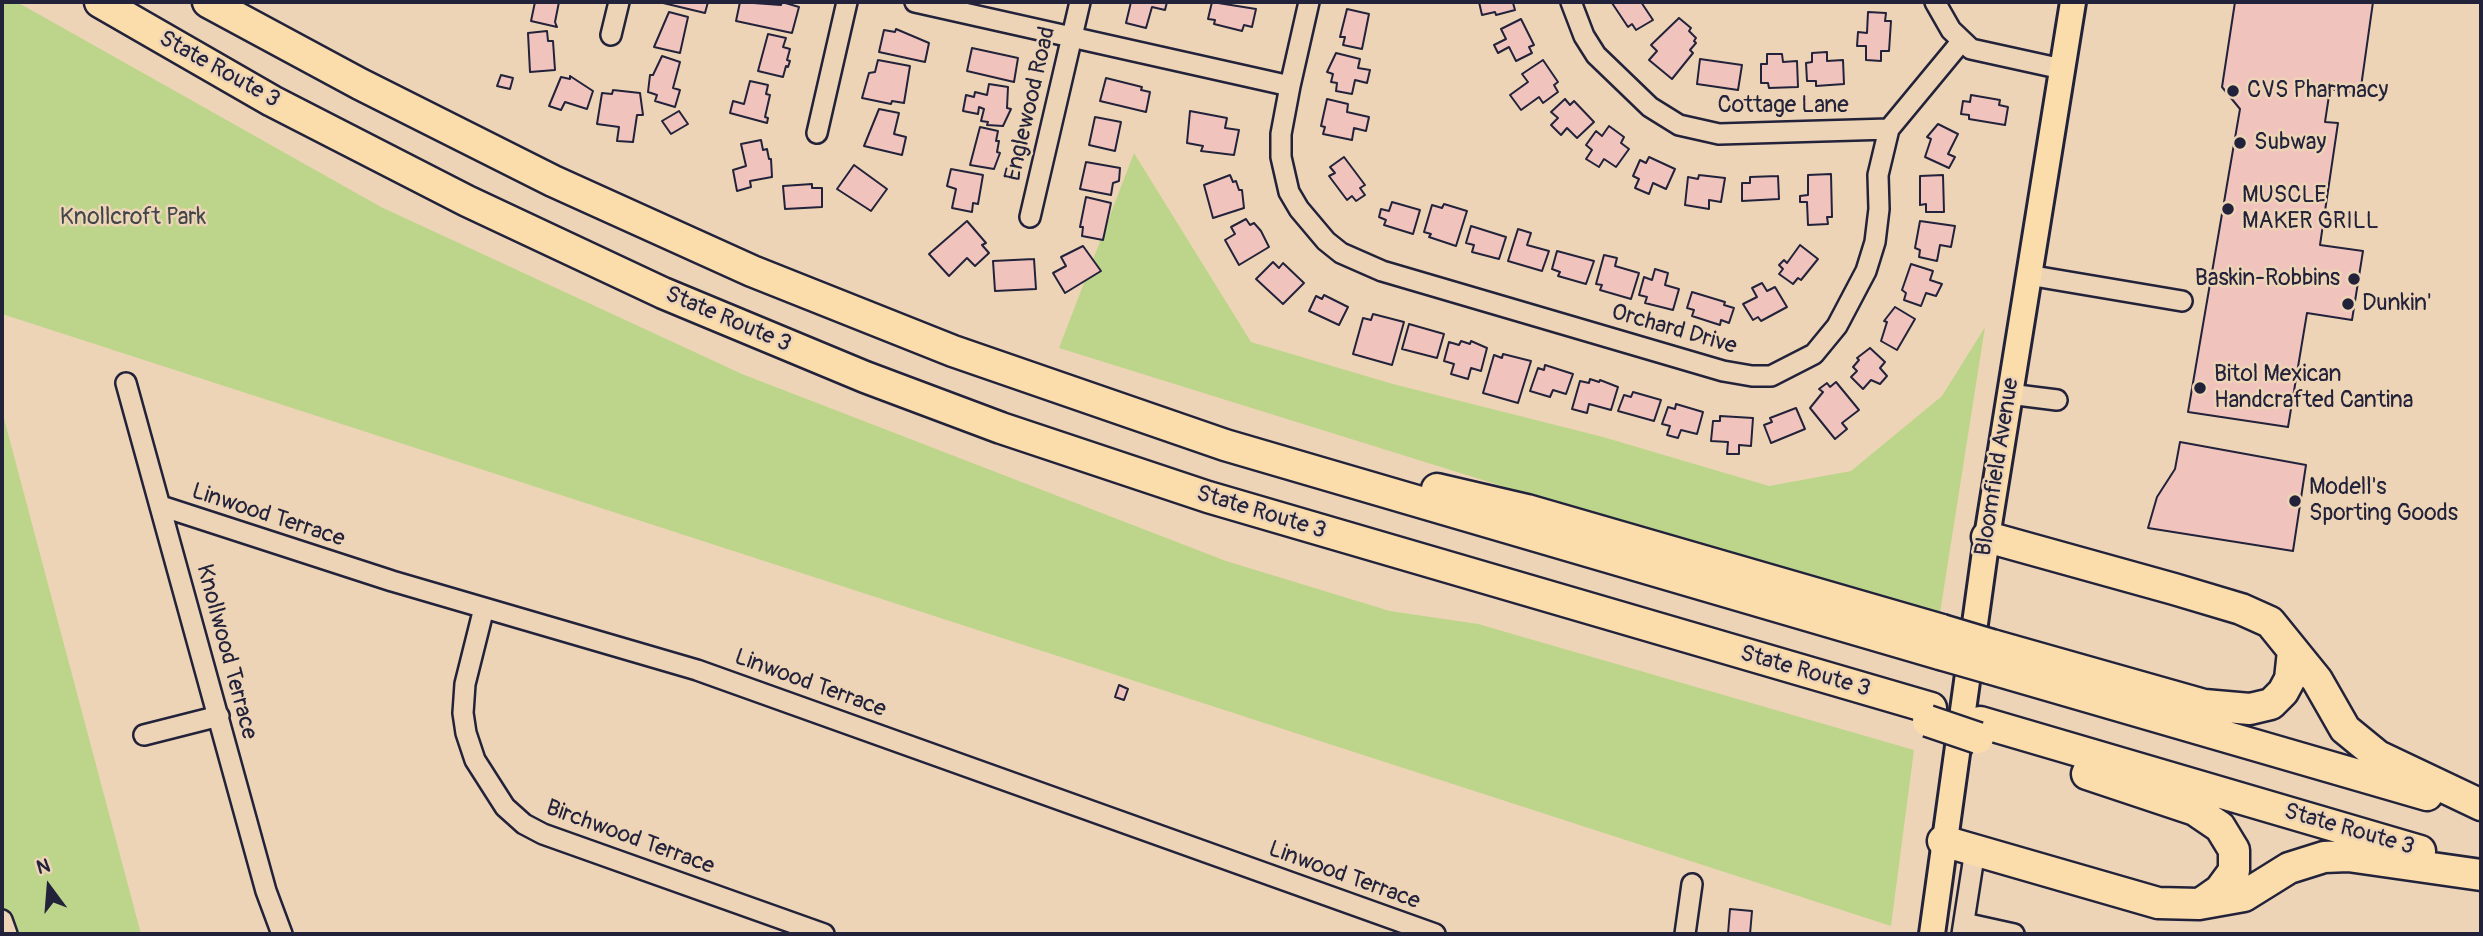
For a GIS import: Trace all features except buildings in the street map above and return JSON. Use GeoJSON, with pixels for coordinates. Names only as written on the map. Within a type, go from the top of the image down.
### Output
{"type":"FeatureCollection","features":[{"type":"Feature","properties":{"kind":"highway","name":"State Route 3"},"geometry":{"type":"LineString","coordinates":[[100,2],[272,100],[467,201],[675,298],[854,372],[1001,428],[1196,494],[1781,665],[1979,730],[2481,869]]}},
{"type":"Feature","properties":{"kind":"highway"},"geometry":{"type":"LineString","coordinates":[[208,2],[424,118],[685,242],[953,351],[1158,423],[1387,493],[1991,656],[2481,811]]}},
{"type":"Feature","properties":{"kind":"highway"},"geometry":{"type":"LineString","coordinates":[[1987,537],[2070,558],[2241,609],[2270,622],[2317,680],[2345,729],[2368,748],[2481,805]]}},
{"type":"Feature","properties":{"kind":"highway"},"geometry":{"type":"LineString","coordinates":[[1991,656],[2204,705],[2250,709],[2272,704],[2283,692],[2290,679],[2294,651]]}},
{"type":"Feature","properties":{"kind":"highway"},"geometry":{"type":"LineString","coordinates":[[1979,730],[2178,804],[2208,818],[2228,838],[2236,862],[2234,871],[2220,890],[2199,904]]}},
{"type":"Feature","properties":{"kind":"highway"},"geometry":{"type":"LineString","coordinates":[[1943,841],[2158,903],[2199,904],[2244,896],[2289,868],[2324,857],[2348,856],[2481,875]]}},
{"type":"Feature","properties":{"kind":"main road","name":"Bloomfield Avenue"},"geometry":{"type":"LineString","coordinates":[[1932,934],[1987,537],[2073,2]]}},
{"type":"Feature","properties":{"kind":"street"},"geometry":{"type":"LineString","coordinates":[[611,35],[619,2]]}},
{"type":"Feature","properties":{"kind":"street"},"geometry":{"type":"LineString","coordinates":[[817,132],[848,2]]}},
{"type":"Feature","properties":{"kind":"street"},"geometry":{"type":"LineString","coordinates":[[915,2],[1290,86]]}},
{"type":"Feature","properties":{"kind":"street","name":"Englewood Road"},"geometry":{"type":"LineString","coordinates":[[1030,217],[1080,2]]}},
{"type":"Feature","properties":{"kind":"street","name":"Orchard Drive"},"geometry":{"type":"LineString","coordinates":[[1309,2],[1290,86],[1281,146],[1289,192],[1312,225],[1340,253],[1381,271],[1723,371],[1752,376],[1771,376],[1814,354],[1837,326],[1849,306],[1875,242],[1879,208],[1878,175],[1889,129],[1961,42]]}},
{"type":"Feature","properties":{"kind":"street","name":"Cottage Lane"},"geometry":{"type":"LineString","coordinates":[[1571,2],[1584,36],[1596,55],[1650,107],[1679,125],[1719,134],[1889,129]]}},
{"type":"Feature","properties":{"kind":"street"},"geometry":{"type":"LineString","coordinates":[[1935,2],[1961,42],[1971,49],[2062,69]]}},
{"type":"Feature","properties":{"kind":"street"},"geometry":{"type":"LineString","coordinates":[[2028,275],[2182,301]]}},
{"type":"Feature","properties":{"kind":"street","name":"Knollwood Terrace"},"geometry":{"type":"LineString","coordinates":[[126,383],[266,891],[282,934]]}},
{"type":"Feature","properties":{"kind":"street"},"geometry":{"type":"LineString","coordinates":[[2009,394],[2057,400]]}},
{"type":"Feature","properties":{"kind":"street","name":"Linwood Terrace"},"geometry":{"type":"LineString","coordinates":[[161,506],[484,608],[697,670],[1435,934]]}},
{"type":"Feature","properties":{"kind":"street","name":"Birchwood Terrace"},"geometry":{"type":"LineString","coordinates":[[484,608],[465,684],[463,713],[475,760],[505,807],[524,824],[543,834],[824,934]]}},
{"type":"Feature","properties":{"kind":"street"},"geometry":{"type":"LineString","coordinates":[[144,734],[219,716]]}},
{"type":"Feature","properties":{"kind":"street"},"geometry":{"type":"LineString","coordinates":[[1975,850],[1963,929],[2014,934]]}},
{"type":"Feature","properties":{"kind":"street"},"geometry":{"type":"LineString","coordinates":[[1685,934],[1692,884]]}},
{"type":"Feature","properties":{"kind":"street"},"geometry":{"type":"LineString","coordinates":[[2,920],[7,934]]}},
{"type":"Feature","properties":{"kind":"green space","name":"Knollcroft Park"},"geometry":{"type":"Polygon","coordinates":[[[2,2],[17,2],[381,207],[742,374],[1226,561],[1390,611],[1478,624],[1914,750],[1891,926],[2,314],[2,2]]]}},
{"type":"Feature","properties":{"kind":"green space"},"geometry":{"type":"Polygon","coordinates":[[[1134,153],[1251,342],[1393,384],[1603,437],[1769,486],[1851,471],[1942,396],[1985,327],[1940,613],[1595,515],[1059,348],[1134,153]]]}},
{"type":"Feature","properties":{"kind":"green space"},"geometry":{"type":"Polygon","coordinates":[[[2,411],[141,934],[2,934],[2,411]]]}},
{"type":"Feature","properties":{"kind":"place","name":"CVS Pharmacy"},"geometry":{"type":"Point","coordinates":[2233,91]}},
{"type":"Feature","properties":{"kind":"place","name":"Subway"},"geometry":{"type":"Point","coordinates":[2240,143]}},
{"type":"Feature","properties":{"kind":"place","name":"MUSCLE MAKER GRILL"},"geometry":{"type":"Point","coordinates":[2228,209]}},
{"type":"Feature","properties":{"kind":"place","name":"Baskin-Robbins"},"geometry":{"type":"Point","coordinates":[2354,279]}},
{"type":"Feature","properties":{"kind":"place","name":"Dunkin'"},"geometry":{"type":"Point","coordinates":[2348,304]}},
{"type":"Feature","properties":{"kind":"place","name":"Bitol Mexican Handcrafted Cantina"},"geometry":{"type":"Point","coordinates":[2200,388]}},
{"type":"Feature","properties":{"kind":"place","name":"Modell's Sporting Goods"},"geometry":{"type":"Point","coordinates":[2295,501]}}]}
